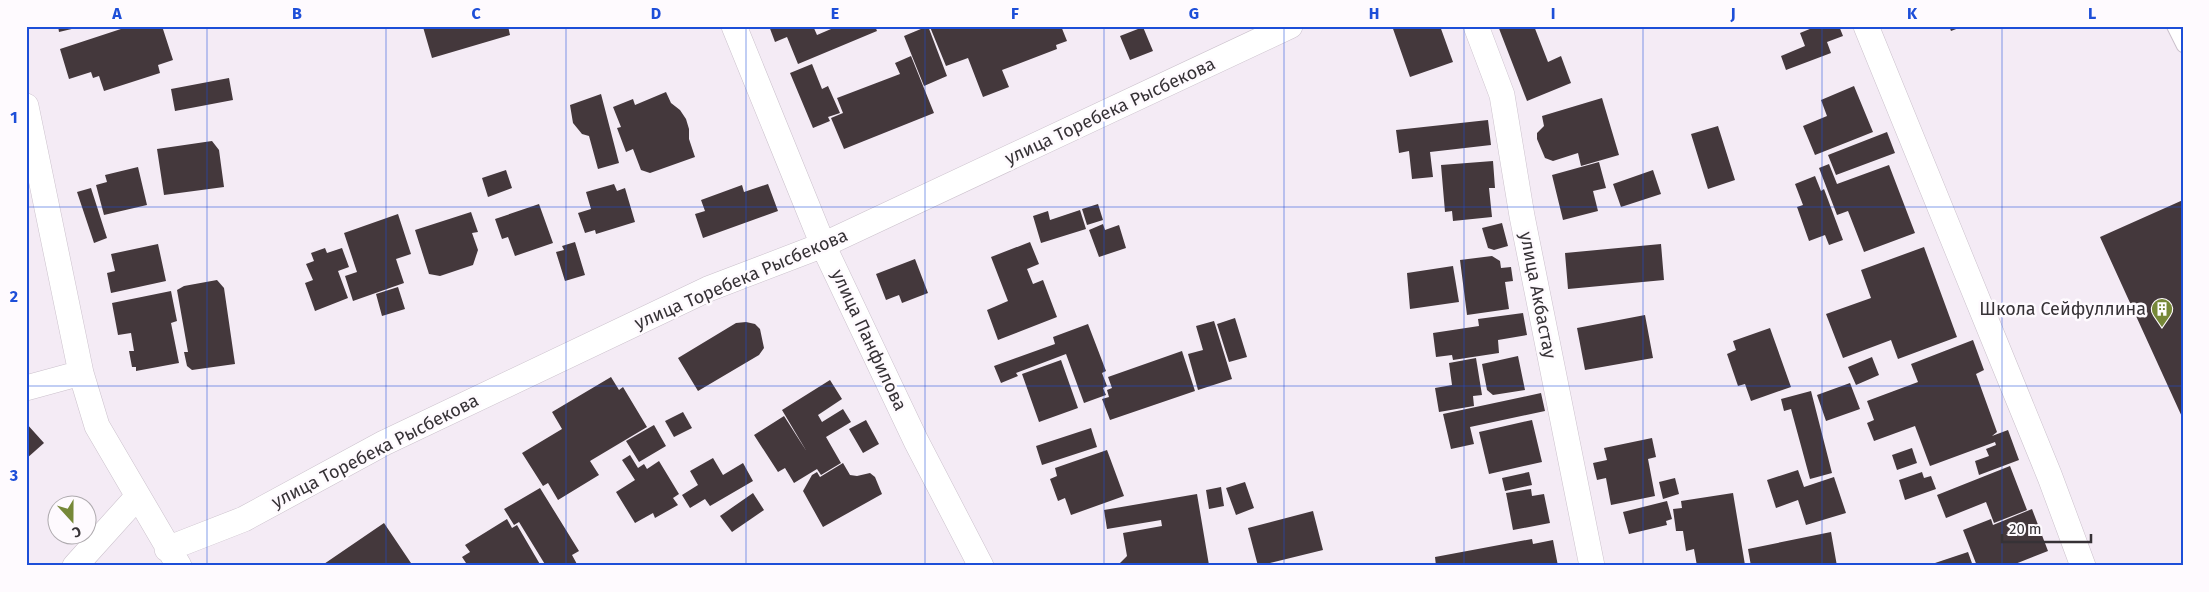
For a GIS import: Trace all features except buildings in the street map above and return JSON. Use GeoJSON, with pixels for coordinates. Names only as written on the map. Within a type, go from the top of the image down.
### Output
{"type":"FeatureCollection","features":[{"type":"Feature","properties":{"kind":"street","name":"улица Панфилова"},"geometry":{"type":"LineString","coordinates":[[734,26],[823,244],[916,441],[981,566]]}},
{"type":"Feature","properties":{"kind":"street","name":"улица Торебека Рысбекова"},"geometry":{"type":"LineString","coordinates":[[173,557],[384,443],[708,288],[823,244],[1290,26]]}},
{"type":"Feature","properties":{"kind":"street","name":"улица Акбастау"},"geometry":{"type":"LineString","coordinates":[[1476,26],[1502,95],[1522,216],[1592,566]]}},
{"type":"Feature","properties":{"kind":"street"},"geometry":{"type":"LineString","coordinates":[[1866,26],[2050,478],[2083,566]]}},
{"type":"Feature","properties":{"kind":"street"},"geometry":{"type":"LineString","coordinates":[[26,106],[81,374],[97,426],[173,557]]}},
{"type":"Feature","properties":{"kind":"street"},"geometry":{"type":"LineString","coordinates":[[26,388],[81,374]]}},
{"type":"Feature","properties":{"kind":"street"},"geometry":{"type":"LineString","coordinates":[[75,566],[138,496]]}},
{"type":"Feature","properties":{"kind":"lane"},"geometry":{"type":"LineString","coordinates":[[2173,26],[2183,46]]}},
{"type":"Feature","properties":{"kind":"place","name":"Школа Сейфуллина"},"geometry":{"type":"Point","coordinates":[2162,328]}}]}
